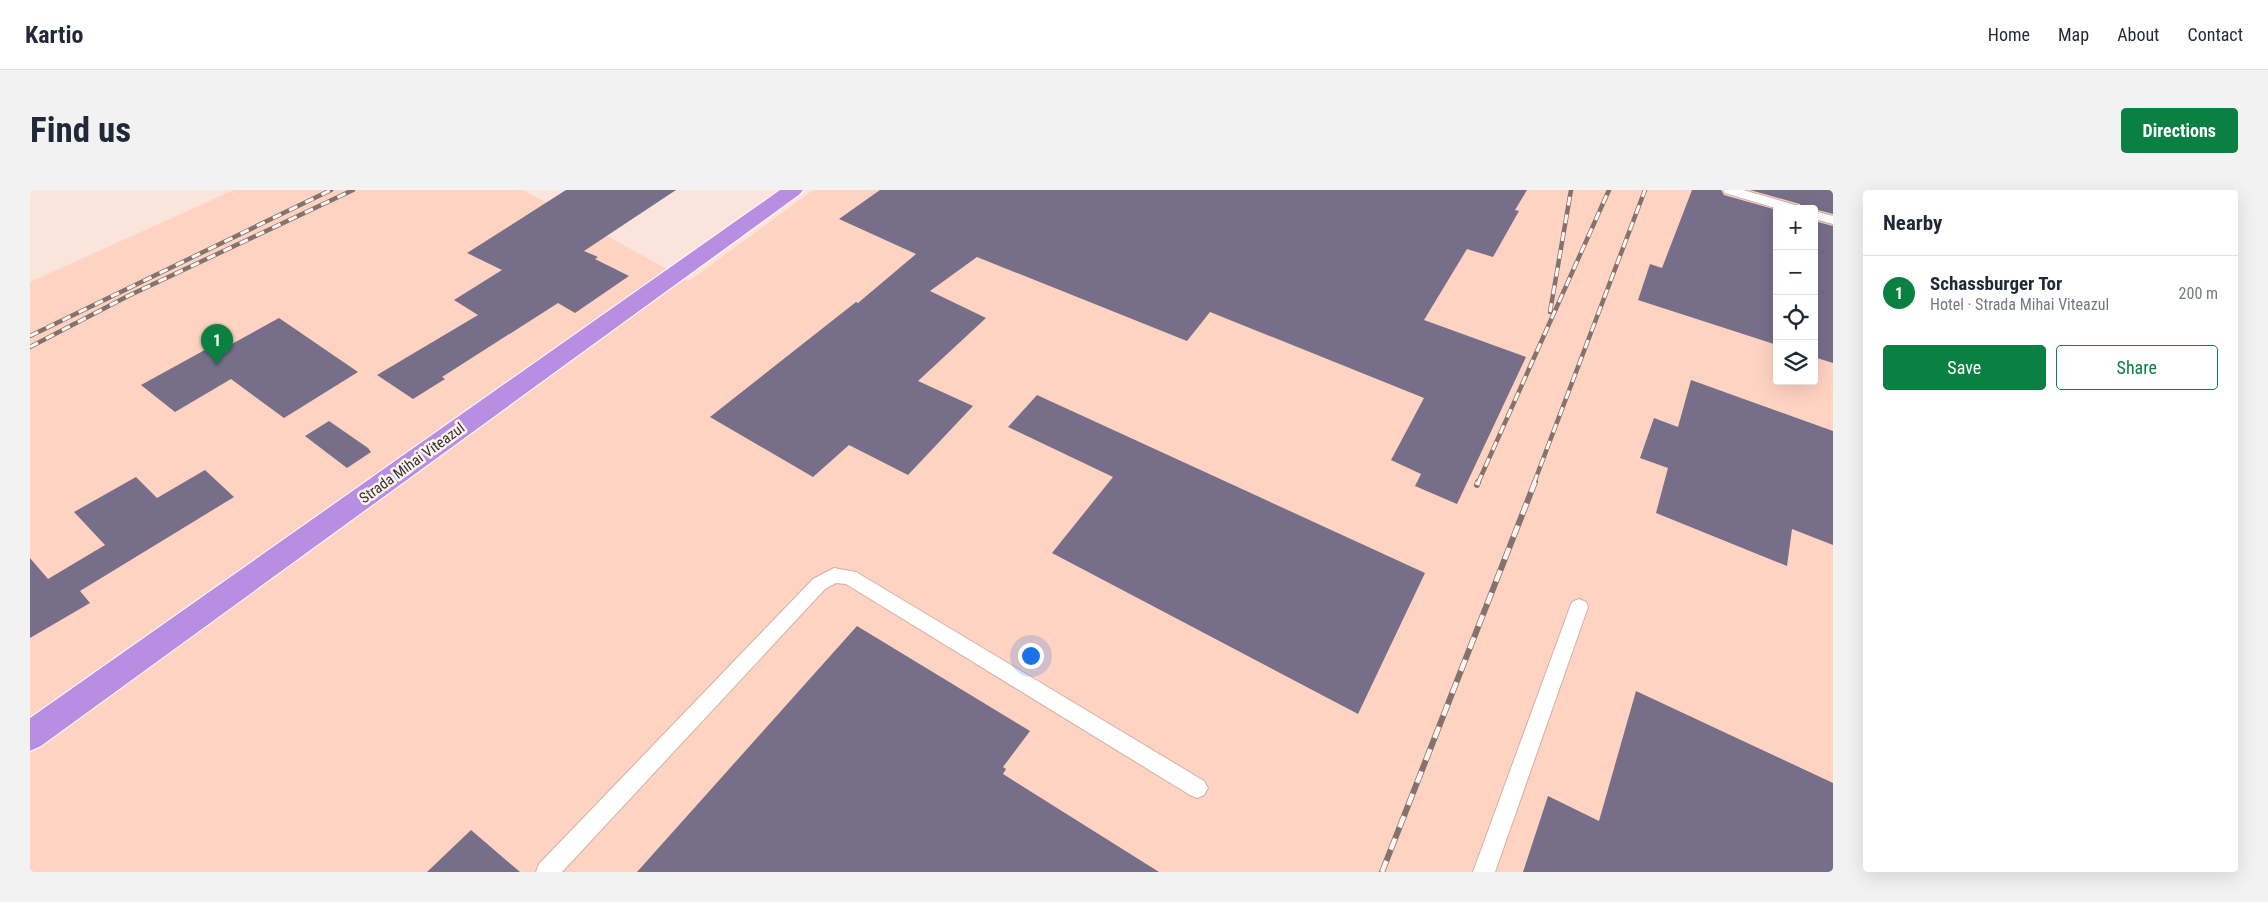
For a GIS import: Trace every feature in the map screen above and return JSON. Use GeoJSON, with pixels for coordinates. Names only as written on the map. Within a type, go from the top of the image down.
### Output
{"type":"FeatureCollection","features":[{"type":"Feature","properties":{"kind":"highway","name":"Strada Mihai Viteazul"},"geometry":{"type":"LineString","coordinates":[[30,736],[793,190]]}},
{"type":"Feature","properties":{"kind":"lane"},"geometry":{"type":"LineString","coordinates":[[1729,190],[1780,205]]}},
{"type":"Feature","properties":{"kind":"lane"},"geometry":{"type":"LineString","coordinates":[[1818,216],[1833,220]]}},
{"type":"Feature","properties":{"kind":"lane"},"geometry":{"type":"LineString","coordinates":[[547,872],[819,584],[834,575],[850,578],[1197,788]]}},
{"type":"Feature","properties":{"kind":"lane"},"geometry":{"type":"LineString","coordinates":[[1484,872],[1579,607]]}},
{"type":"Feature","properties":{"kind":"shaded area"},"geometry":{"type":"Polygon","coordinates":[[[234,190],[523,190],[689,281],[813,190],[1833,190],[1833,872],[30,872],[30,282],[234,190]]]}},
{"type":"Feature","properties":{"kind":"building"},"geometry":{"type":"Polygon","coordinates":[[[566,190],[676,190],[584,251],[598,257],[595,259],[629,276],[575,313],[558,303],[442,377],[445,379],[413,399],[377,375],[478,315],[454,300],[502,270],[467,253],[566,190]]]}},
{"type":"Feature","properties":{"kind":"building"},"geometry":{"type":"Polygon","coordinates":[[[880,190],[1527,190],[1515,210],[1519,211],[1493,257],[1467,249],[1424,320],[1526,357],[1457,504],[1415,486],[1421,474],[1391,460],[1424,398],[1210,312],[1187,341],[977,257],[930,291],[986,318],[918,381],[973,406],[908,475],[849,445],[813,477],[710,417],[856,302],[858,303],[916,254],[839,219],[880,190]]]}},
{"type":"Feature","properties":{"kind":"building"},"geometry":{"type":"Polygon","coordinates":[[[1692,190],[1721,190],[1724,195],[1773,209],[1773,344],[1638,300],[1650,264],[1662,268],[1692,190]]]}},
{"type":"Feature","properties":{"kind":"building"},"geometry":{"type":"Polygon","coordinates":[[[1750,190],[1833,190],[1833,214],[1818,210],[1818,205],[1800,204],[1750,190]]]}},
{"type":"Feature","properties":{"kind":"building"},"geometry":{"type":"Polygon","coordinates":[[[1818,222],[1833,226],[1833,363],[1818,358],[1818,222]]]}},
{"type":"Feature","properties":{"kind":"building"},"geometry":{"type":"Polygon","coordinates":[[[279,318],[358,372],[284,418],[231,379],[175,412],[141,385],[223,340],[230,345],[279,318]]]}},
{"type":"Feature","properties":{"kind":"building"},"geometry":{"type":"Polygon","coordinates":[[[1691,380],[1833,431],[1833,545],[1792,529],[1787,566],[1656,513],[1668,468],[1640,458],[1654,418],[1678,427],[1691,380]]]}},
{"type":"Feature","properties":{"kind":"building"},"geometry":{"type":"Polygon","coordinates":[[[1037,395],[1425,573],[1358,714],[1052,553],[1113,477],[1008,427],[1037,395]]]}},
{"type":"Feature","properties":{"kind":"building"},"geometry":{"type":"Polygon","coordinates":[[[329,421],[371,452],[347,468],[305,436],[329,421]]]}},
{"type":"Feature","properties":{"kind":"building"},"geometry":{"type":"Polygon","coordinates":[[[205,470],[234,497],[80,591],[90,603],[30,638],[30,558],[48,579],[105,545],[74,512],[136,477],[157,498],[205,470]]]}},
{"type":"Feature","properties":{"kind":"building"},"geometry":{"type":"Polygon","coordinates":[[[857,626],[1030,731],[1003,767],[1006,769],[1003,774],[1159,872],[637,872],[857,626]]]}},
{"type":"Feature","properties":{"kind":"building"},"geometry":{"type":"Polygon","coordinates":[[[1636,691],[1833,783],[1833,872],[1523,872],[1548,796],[1599,821],[1636,691]]]}},
{"type":"Feature","properties":{"kind":"building"},"geometry":{"type":"Polygon","coordinates":[[[471,830],[520,872],[427,872],[471,830]]]}},
{"type":"Feature","properties":{"kind":"railway"},"geometry":{"type":"LineString","coordinates":[[30,336],[331,190]]}},
{"type":"Feature","properties":{"kind":"railway"},"geometry":{"type":"LineString","coordinates":[[30,347],[128,296],[353,190]]}},
{"type":"Feature","properties":{"kind":"railway"},"geometry":{"type":"LineString","coordinates":[[1550,312],[1571,190]]}},
{"type":"Feature","properties":{"kind":"railway"},"geometry":{"type":"LineString","coordinates":[[1478,483],[1609,190]]}},
{"type":"Feature","properties":{"kind":"railway"},"geometry":{"type":"LineString","coordinates":[[1534,483],[1645,190]]}},
{"type":"Feature","properties":{"kind":"railway"},"geometry":{"type":"LineString","coordinates":[[1382,872],[1535,482]]}},
{"type":"Feature","properties":{"kind":"place","name":"Schassburger Tor"},"geometry":{"type":"Point","coordinates":[217,365]}}]}
